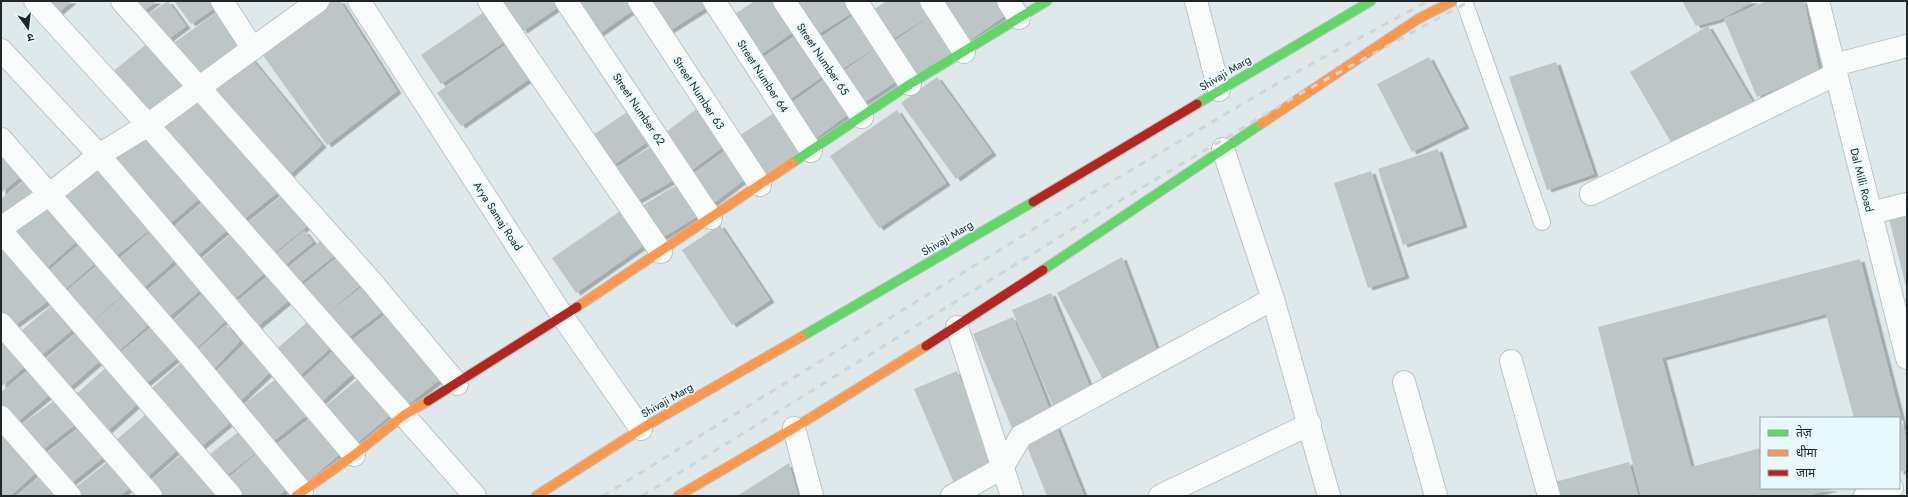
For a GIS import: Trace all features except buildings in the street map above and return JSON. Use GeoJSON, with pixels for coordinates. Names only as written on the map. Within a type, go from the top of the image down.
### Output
{"type":"FeatureCollection","features":[{"type":"Feature","properties":{"kind":"main road"},"geometry":{"type":"LineString","coordinates":[[299,494],[354,455],[404,415],[563,318],[910,84],[964,52],[1014,9],[1047,1]]}},
{"type":"Feature","properties":{"kind":"main road","name":"Shivaji Marg"},"geometry":{"type":"LineString","coordinates":[[536,496],[640,429],[923,267],[1371,1]]}},
{"type":"Feature","properties":{"kind":"main road"},"geometry":{"type":"LineString","coordinates":[[678,496],[794,428],[957,327],[1418,19],[1452,1]]}},
{"type":"Feature","properties":{"kind":"street"},"geometry":{"type":"LineString","coordinates":[[35,1],[148,125],[475,496]]}},
{"type":"Feature","properties":{"kind":"street"},"geometry":{"type":"LineString","coordinates":[[122,1],[370,280],[457,384]]}},
{"type":"Feature","properties":{"kind":"street"},"geometry":{"type":"LineString","coordinates":[[222,1],[253,49]]}},
{"type":"Feature","properties":{"kind":"street"},"geometry":{"type":"LineString","coordinates":[[1,228],[50,194],[99,155],[148,125],[318,1]]}},
{"type":"Feature","properties":{"kind":"street","name":"Arya Samaj Road"},"geometry":{"type":"LineString","coordinates":[[359,1],[563,318],[640,429]]}},
{"type":"Feature","properties":{"kind":"street"},"geometry":{"type":"LineString","coordinates":[[489,1],[661,252]]}},
{"type":"Feature","properties":{"kind":"street","name":"Street Number 62"},"geometry":{"type":"LineString","coordinates":[[566,1],[711,218]]}},
{"type":"Feature","properties":{"kind":"street","name":"Street Number 63"},"geometry":{"type":"LineString","coordinates":[[639,1],[760,185]]}},
{"type":"Feature","properties":{"kind":"street","name":"Street Number 64"},"geometry":{"type":"LineString","coordinates":[[714,1],[811,150]]}},
{"type":"Feature","properties":{"kind":"street","name":"Street Number 65"},"geometry":{"type":"LineString","coordinates":[[784,1],[862,116]]}},
{"type":"Feature","properties":{"kind":"street"},"geometry":{"type":"LineString","coordinates":[[856,1],[910,84]]}},
{"type":"Feature","properties":{"kind":"street"},"geometry":{"type":"LineString","coordinates":[[931,1],[964,52]]}},
{"type":"Feature","properties":{"kind":"street"},"geometry":{"type":"LineString","coordinates":[[1196,1],[1219,90]]}},
{"type":"Feature","properties":{"kind":"street","name":"Dal Milli Road"},"geometry":{"type":"LineString","coordinates":[[1818,1],[1870,213],[1900,301],[1907,358]]}},
{"type":"Feature","properties":{"kind":"street"},"geometry":{"type":"LineString","coordinates":[[1591,194],[1835,69],[1907,46]]}},
{"type":"Feature","properties":{"kind":"street"},"geometry":{"type":"LineString","coordinates":[[1,50],[99,155],[354,455]]}},
{"type":"Feature","properties":{"kind":"street"},"geometry":{"type":"LineString","coordinates":[[1,139],[188,354],[299,494]]}},
{"type":"Feature","properties":{"kind":"street"},"geometry":{"type":"LineString","coordinates":[[1223,149],[1273,299],[1310,424],[1329,496]]}},
{"type":"Feature","properties":{"kind":"street"},"geometry":{"type":"LineString","coordinates":[[1870,213],[1907,204]]}},
{"type":"Feature","properties":{"kind":"street"},"geometry":{"type":"LineString","coordinates":[[1,231],[231,496]]}},
{"type":"Feature","properties":{"kind":"street"},"geometry":{"type":"LineString","coordinates":[[952,496],[1002,468],[1021,436],[1273,299]]}},
{"type":"Feature","properties":{"kind":"street"},"geometry":{"type":"LineString","coordinates":[[1,324],[151,496]]}},
{"type":"Feature","properties":{"kind":"street"},"geometry":{"type":"LineString","coordinates":[[957,327],[1012,496]]}},
{"type":"Feature","properties":{"kind":"street"},"geometry":{"type":"LineString","coordinates":[[1511,361],[1549,496]]}},
{"type":"Feature","properties":{"kind":"street"},"geometry":{"type":"LineString","coordinates":[[1404,382],[1436,496]]}},
{"type":"Feature","properties":{"kind":"street"},"geometry":{"type":"LineString","coordinates":[[1,418],[70,496]]}},
{"type":"Feature","properties":{"kind":"street"},"geometry":{"type":"LineString","coordinates":[[1160,496],[1310,424]]}},
{"type":"Feature","properties":{"kind":"street"},"geometry":{"type":"LineString","coordinates":[[794,428],[812,496]]}},
{"type":"Feature","properties":{"kind":"street"},"geometry":{"type":"LineString","coordinates":[[1865,496],[1889,489]]}},
{"type":"Feature","properties":{"kind":"lane"},"geometry":{"type":"LineString","coordinates":[[1464,1],[1542,222]]}},
{"type":"Feature","properties":{"kind":"railway"},"geometry":{"type":"LineString","coordinates":[[603,496],[1069,207],[1293,74],[1428,1]]}},
{"type":"Feature","properties":{"kind":"railway"},"geometry":{"type":"LineString","coordinates":[[642,496],[1079,225],[1303,92],[1470,1]]}},
{"type":"Feature","properties":{"kind":"traffic: fast"},"geometry":{"type":"LineString","coordinates":[[792,163],[910,84],[1047,1]]}},
{"type":"Feature","properties":{"kind":"traffic: fast"},"geometry":{"type":"LineString","coordinates":[[1197,104],[1371,1]]}},
{"type":"Feature","properties":{"kind":"traffic: fast"},"geometry":{"type":"LineString","coordinates":[[1043,270],[1261,124]]}},
{"type":"Feature","properties":{"kind":"traffic: fast"},"geometry":{"type":"LineString","coordinates":[[801,337],[1033,202]]}},
{"type":"Feature","properties":{"kind":"traffic: slow"},"geometry":{"type":"LineString","coordinates":[[1261,124],[1418,19],[1453,1]]}},
{"type":"Feature","properties":{"kind":"traffic: slow"},"geometry":{"type":"LineString","coordinates":[[577,307],[792,163]]}},
{"type":"Feature","properties":{"kind":"traffic: slow"},"geometry":{"type":"LineString","coordinates":[[536,496],[641,429],[801,337]]}},
{"type":"Feature","properties":{"kind":"traffic: slow"},"geometry":{"type":"LineString","coordinates":[[678,496],[794,428],[926,346]]}},
{"type":"Feature","properties":{"kind":"traffic: slow"},"geometry":{"type":"LineString","coordinates":[[296,496],[354,455],[404,415],[428,401]]}},
{"type":"Feature","properties":{"kind":"traffic: jam"},"geometry":{"type":"LineString","coordinates":[[1033,202],[1197,104]]}},
{"type":"Feature","properties":{"kind":"traffic: jam"},"geometry":{"type":"LineString","coordinates":[[926,346],[1043,270]]}},
{"type":"Feature","properties":{"kind":"traffic: jam"},"geometry":{"type":"LineString","coordinates":[[428,401],[577,307]]}}]}
